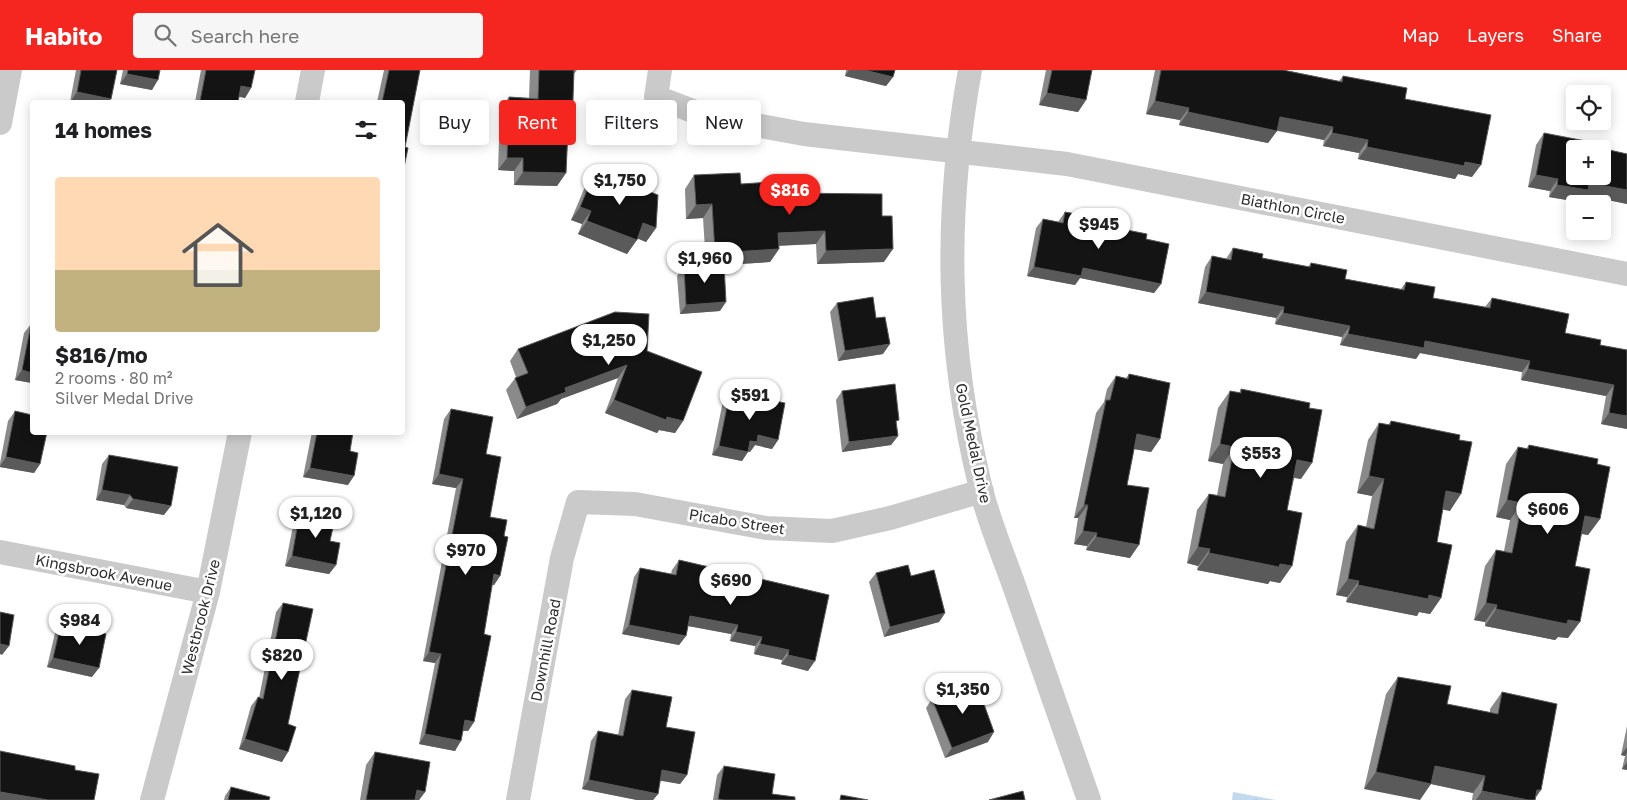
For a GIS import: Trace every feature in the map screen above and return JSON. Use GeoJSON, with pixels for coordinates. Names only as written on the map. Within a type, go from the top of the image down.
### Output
{"type":"FeatureCollection","features":[{"type":"Feature","properties":{"kind":"street"},"geometry":{"type":"LineString","coordinates":[[0,123],[10,70]]}},
{"type":"Feature","properties":{"kind":"street"},"geometry":{"type":"LineString","coordinates":[[306,100],[313,70]]}},
{"type":"Feature","properties":{"kind":"street","name":"Biathlon Circle"},"geometry":{"type":"LineString","coordinates":[[660,70],[656,97],[706,116],[804,134],[1067,164],[1627,274]]}},
{"type":"Feature","properties":{"kind":"street","name":"Gold Medal Drive"},"geometry":{"type":"LineString","coordinates":[[970,70],[953,192],[950,264],[955,349],[982,491],[1089,800]]}},
{"type":"Feature","properties":{"kind":"street","name":"Westbrook Drive"},"geometry":{"type":"LineString","coordinates":[[152,800],[208,592],[239,435]]}},
{"type":"Feature","properties":{"kind":"street","name":"Picabo Street"},"geometry":{"type":"LineString","coordinates":[[578,502],[635,504],[766,528],[832,531],[890,518],[982,491]]}},
{"type":"Feature","properties":{"kind":"street","name":"Downhill Road"},"geometry":{"type":"LineString","coordinates":[[518,800],[562,558],[578,502]]}},
{"type":"Feature","properties":{"kind":"street","name":"Kingsbrook Avenue"},"geometry":{"type":"LineString","coordinates":[[0,552],[208,592]]}},
{"type":"Feature","properties":{"kind":"water"},"geometry":{"type":"Polygon","coordinates":[[[1233,792],[1276,800],[1232,800],[1233,792]]]}},
{"type":"Feature","properties":{"kind":"building"},"geometry":{"type":"Polygon","coordinates":[[[81,70],[117,70],[111,99],[77,92],[81,70]]]}},
{"type":"Feature","properties":{"kind":"building"},"geometry":{"type":"Polygon","coordinates":[[[128,70],[160,70],[158,80],[127,74],[128,70]]]}},
{"type":"Feature","properties":{"kind":"building"},"geometry":{"type":"Polygon","coordinates":[[[206,70],[255,70],[251,88],[241,86],[238,100],[200,100],[206,70]]]}},
{"type":"Feature","properties":{"kind":"building"},"geometry":{"type":"Polygon","coordinates":[[[389,70],[420,70],[405,147],[405,100],[382,100],[389,70]]]}},
{"type":"Feature","properties":{"kind":"building"},"geometry":{"type":"Polygon","coordinates":[[[539,70],[574,70],[573,100],[509,100],[509,97],[538,99],[539,70]]]}},
{"type":"Feature","properties":{"kind":"building"},"geometry":{"type":"Polygon","coordinates":[[[864,70],[895,70],[893,77],[864,70]]]}},
{"type":"Feature","properties":{"kind":"building"},"geometry":{"type":"Polygon","coordinates":[[[1052,70],[1092,70],[1086,100],[1047,93],[1052,70]]]}},
{"type":"Feature","properties":{"kind":"building"},"geometry":{"type":"Polygon","coordinates":[[[1161,70],[1283,70],[1342,82],[1343,76],[1407,88],[1405,99],[1491,115],[1481,165],[1465,162],[1464,166],[1367,147],[1368,140],[1332,133],[1333,127],[1280,117],[1277,131],[1188,112],[1189,108],[1155,101],[1161,70]]]}},
{"type":"Feature","properties":{"kind":"building"},"geometry":{"type":"Polygon","coordinates":[[[1544,133],[1580,140],[1566,140],[1566,185],[1589,185],[1588,190],[1557,185],[1558,179],[1536,175],[1544,133]]]}},
{"type":"Feature","properties":{"kind":"building"},"geometry":{"type":"Polygon","coordinates":[[[507,145],[567,145],[566,173],[523,172],[523,158],[507,158],[507,145]]]}},
{"type":"Feature","properties":{"kind":"building"},"geometry":{"type":"Polygon","coordinates":[[[405,147],[408,148],[405,162],[405,147]]]}},
{"type":"Feature","properties":{"kind":"building"},"geometry":{"type":"Polygon","coordinates":[[[1611,150],[1627,154],[1627,190],[1600,185],[1611,185],[1611,150]]]}},
{"type":"Feature","properties":{"kind":"building"},"geometry":{"type":"Polygon","coordinates":[[[740,173],[741,184],[786,181],[787,193],[882,194],[882,216],[892,216],[893,249],[826,251],[825,231],[778,233],[779,249],[715,253],[712,204],[696,205],[694,175],[740,173]]]}},
{"type":"Feature","properties":{"kind":"building"},"geometry":{"type":"Polygon","coordinates":[[[608,175],[658,195],[656,228],[643,223],[637,240],[587,221],[591,211],[580,207],[593,176],[606,181],[608,175]]]}},
{"type":"Feature","properties":{"kind":"building"},"geometry":{"type":"Polygon","coordinates":[[[1065,212],[1093,217],[1092,223],[1147,234],[1146,239],[1169,244],[1161,284],[1083,268],[1081,276],[1034,267],[1043,219],[1063,223],[1065,212]]]}},
{"type":"Feature","properties":{"kind":"building"},"geometry":{"type":"Polygon","coordinates":[[[1233,248],[1263,254],[1262,258],[1310,267],[1311,263],[1347,270],[1345,279],[1404,290],[1406,282],[1435,287],[1433,298],[1490,308],[1492,298],[1569,314],[1565,333],[1601,340],[1600,345],[1627,350],[1627,416],[1609,413],[1614,385],[1528,369],[1530,361],[1425,341],[1424,348],[1348,334],[1350,326],[1283,313],[1284,307],[1206,292],[1212,256],[1231,260],[1233,248]]]}},
{"type":"Feature","properties":{"kind":"building"},"geometry":{"type":"Polygon","coordinates":[[[724,264],[726,302],[686,305],[684,267],[724,264]]]}},
{"type":"Feature","properties":{"kind":"building"},"geometry":{"type":"Polygon","coordinates":[[[873,297],[876,318],[885,317],[890,344],[845,351],[837,303],[873,297]]]}},
{"type":"Feature","properties":{"kind":"building"},"geometry":{"type":"Polygon","coordinates":[[[615,312],[649,314],[647,351],[702,372],[683,421],[667,417],[666,420],[614,400],[627,365],[565,388],[566,392],[526,407],[515,378],[528,373],[518,349],[615,312]]]}},
{"type":"Feature","properties":{"kind":"building"},"geometry":{"type":"Polygon","coordinates":[[[30,329],[30,372],[22,370],[30,329]]]}},
{"type":"Feature","properties":{"kind":"building"},"geometry":{"type":"Polygon","coordinates":[[[1129,374],[1170,383],[1160,439],[1137,434],[1127,485],[1149,488],[1139,545],[1096,537],[1097,533],[1083,531],[1088,505],[1084,505],[1106,400],[1110,400],[1116,376],[1128,379],[1129,374]]]}},
{"type":"Feature","properties":{"kind":"building"},"geometry":{"type":"Polygon","coordinates":[[[895,384],[899,420],[896,421],[898,436],[849,442],[842,391],[895,384]]]}},
{"type":"Feature","properties":{"kind":"building"},"geometry":{"type":"Polygon","coordinates":[[[1241,389],[1310,403],[1309,408],[1322,410],[1312,463],[1297,460],[1287,510],[1302,513],[1292,566],[1280,564],[1279,567],[1209,553],[1210,549],[1198,547],[1209,494],[1225,497],[1234,447],[1220,444],[1230,391],[1241,393],[1241,389]]]}},
{"type":"Feature","properties":{"kind":"building"},"geometry":{"type":"Polygon","coordinates":[[[730,392],[785,403],[778,440],[758,435],[757,442],[750,441],[748,452],[719,446],[730,392]]]}},
{"type":"Feature","properties":{"kind":"building"},"geometry":{"type":"Polygon","coordinates":[[[451,409],[493,417],[486,454],[501,457],[490,517],[507,520],[504,536],[508,537],[500,576],[494,574],[484,634],[491,636],[474,722],[465,720],[461,741],[425,734],[441,654],[429,652],[463,479],[439,474],[451,409]]]}},
{"type":"Feature","properties":{"kind":"building"},"geometry":{"type":"Polygon","coordinates":[[[15,411],[30,415],[30,435],[46,435],[40,464],[6,457],[15,411]]]}},
{"type":"Feature","properties":{"kind":"building"},"geometry":{"type":"Polygon","coordinates":[[[1391,421],[1460,435],[1459,440],[1472,442],[1461,494],[1446,491],[1437,542],[1452,545],[1441,598],[1429,595],[1428,599],[1358,585],[1359,581],[1348,579],[1358,525],[1374,529],[1384,479],[1369,476],[1379,423],[1390,425],[1391,421]]]}},
{"type":"Feature","properties":{"kind":"building"},"geometry":{"type":"Polygon","coordinates":[[[316,435],[353,435],[350,451],[358,453],[354,476],[310,468],[316,435]]]}},
{"type":"Feature","properties":{"kind":"building"},"geometry":{"type":"Polygon","coordinates":[[[1529,445],[1598,459],[1597,464],[1610,467],[1600,519],[1585,516],[1575,566],[1590,569],[1580,622],[1568,620],[1567,624],[1542,619],[1496,609],[1497,605],[1486,603],[1496,550],[1512,553],[1522,503],[1507,500],[1518,447],[1528,449],[1529,445]]]}},
{"type":"Feature","properties":{"kind":"building"},"geometry":{"type":"Polygon","coordinates":[[[109,455],[178,467],[171,506],[133,499],[130,495],[102,490],[109,455]]]}},
{"type":"Feature","properties":{"kind":"building"},"geometry":{"type":"Polygon","coordinates":[[[300,511],[335,518],[330,541],[340,543],[336,565],[292,556],[300,511]]]}},
{"type":"Feature","properties":{"kind":"building"},"geometry":{"type":"Polygon","coordinates":[[[679,560],[829,595],[815,661],[788,655],[789,650],[760,644],[762,637],[736,632],[738,625],[690,616],[686,636],[629,625],[640,568],[676,575],[679,560]]]}},
{"type":"Feature","properties":{"kind":"building"},"geometry":{"type":"Polygon","coordinates":[[[908,565],[911,576],[934,570],[945,613],[890,627],[876,573],[908,565]]]}},
{"type":"Feature","properties":{"kind":"building"},"geometry":{"type":"Polygon","coordinates":[[[283,603],[313,609],[288,724],[296,727],[288,752],[245,739],[258,697],[263,699],[283,603]]]}},
{"type":"Feature","properties":{"kind":"building"},"geometry":{"type":"Polygon","coordinates":[[[0,612],[14,615],[9,646],[0,644],[0,612]]]}},
{"type":"Feature","properties":{"kind":"building"},"geometry":{"type":"Polygon","coordinates":[[[61,623],[106,634],[99,668],[53,658],[61,623]]]}},
{"type":"Feature","properties":{"kind":"building"},"geometry":{"type":"Polygon","coordinates":[[[1398,677],[1451,686],[1447,704],[1498,714],[1502,692],[1557,704],[1541,790],[1537,790],[1535,800],[1482,791],[1485,776],[1435,766],[1431,784],[1376,772],[1398,677]]]}},
{"type":"Feature","properties":{"kind":"building"},"geometry":{"type":"Polygon","coordinates":[[[976,682],[994,732],[952,748],[932,699],[976,682]]]}},
{"type":"Feature","properties":{"kind":"building"},"geometry":{"type":"Polygon","coordinates":[[[632,690],[672,697],[666,727],[695,732],[687,775],[662,770],[658,794],[589,780],[598,731],[623,736],[632,690]]]}},
{"type":"Feature","properties":{"kind":"building"},"geometry":{"type":"Polygon","coordinates":[[[0,751],[75,766],[75,770],[99,774],[94,800],[48,800],[0,792],[0,751]]]}},
{"type":"Feature","properties":{"kind":"building"},"geometry":{"type":"Polygon","coordinates":[[[375,752],[430,762],[425,792],[417,790],[415,800],[366,800],[375,752]]]}},
{"type":"Feature","properties":{"kind":"building"},"geometry":{"type":"Polygon","coordinates":[[[724,766],[775,774],[772,794],[795,797],[795,800],[718,799],[724,766]]]}},
{"type":"Feature","properties":{"kind":"building"},"geometry":{"type":"Polygon","coordinates":[[[231,787],[270,797],[269,800],[228,800],[231,787]]]}},
{"type":"Feature","properties":{"kind":"building"},"geometry":{"type":"Polygon","coordinates":[[[1023,791],[1025,800],[989,800],[1023,791]]]}},
{"type":"Feature","properties":{"kind":"building"},"geometry":{"type":"Polygon","coordinates":[[[841,795],[868,800],[840,800],[841,795]]]}}]}
